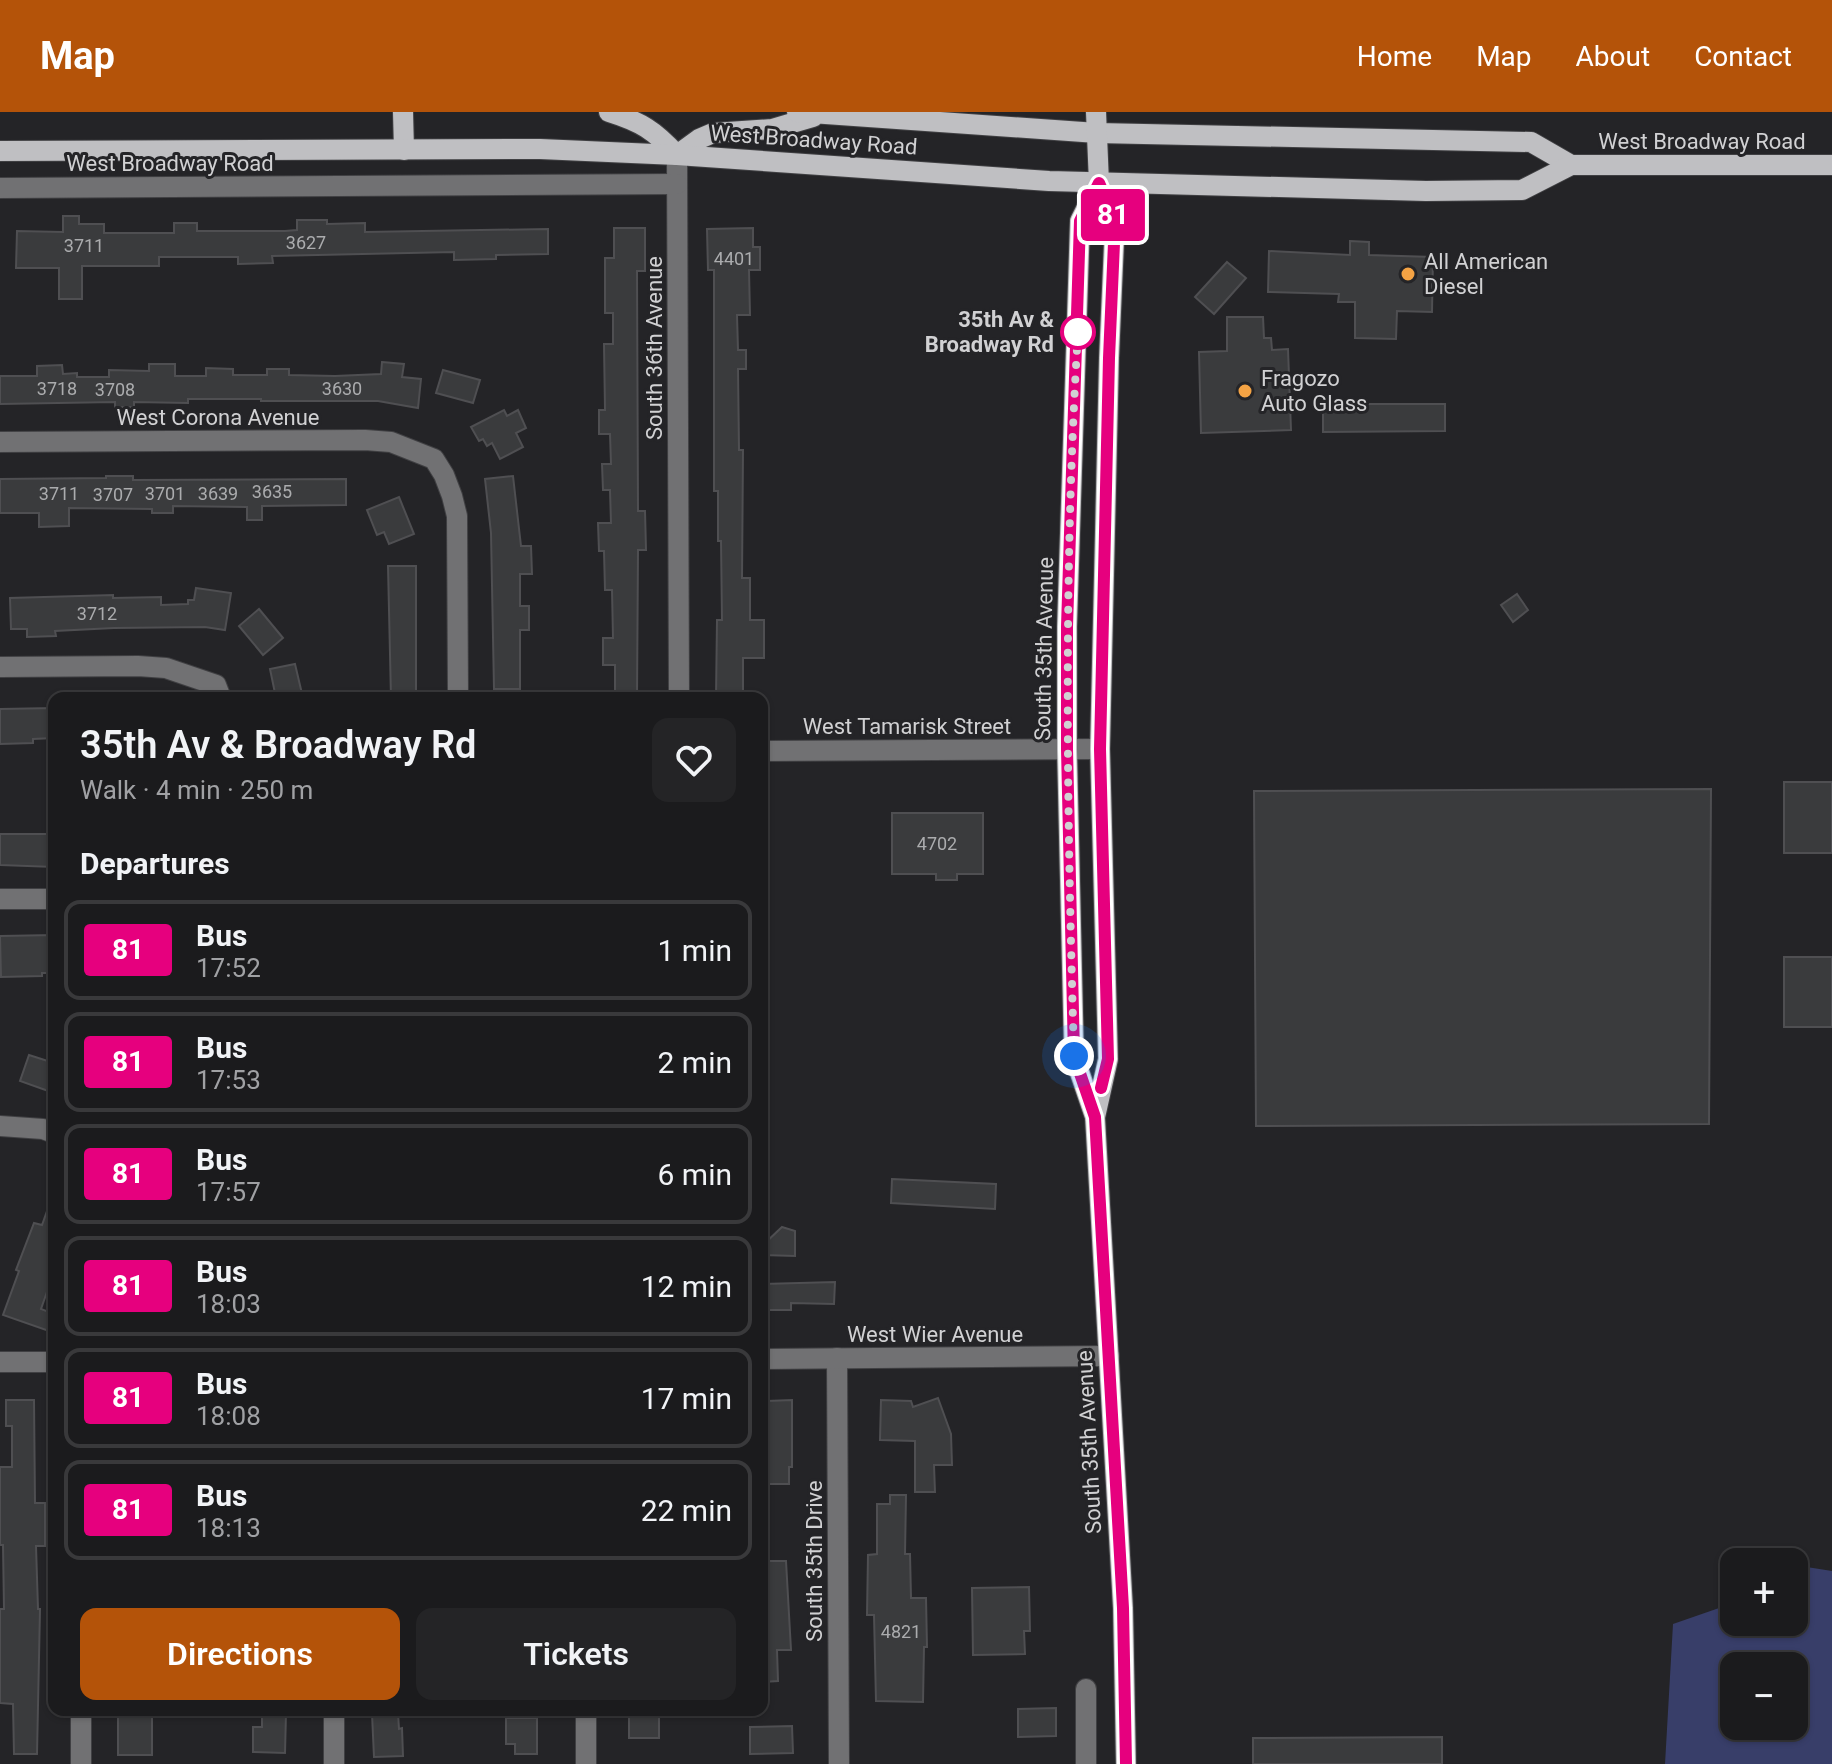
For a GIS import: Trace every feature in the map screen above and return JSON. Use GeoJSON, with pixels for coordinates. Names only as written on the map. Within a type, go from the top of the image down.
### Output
{"type":"FeatureCollection","features":[{"type":"Feature","properties":{"kind":"main road"},"geometry":{"type":"LineString","coordinates":[[403,112],[404,150]]}},
{"type":"Feature","properties":{"kind":"main road"},"geometry":{"type":"LineString","coordinates":[[609,112],[643,124],[677,155],[713,133],[772,129],[824,114]]}},
{"type":"Feature","properties":{"kind":"main road","name":"West Broadway Road"},"geometry":{"type":"LineString","coordinates":[[797,112],[1531,142],[1571,165]]}},
{"type":"Feature","properties":{"kind":"main road","name":"South 35th Avenue"},"geometry":{"type":"LineString","coordinates":[[1095,1117],[1108,1059],[1100,749],[1115,220],[1099,183],[1097,122]]}},
{"type":"Feature","properties":{"kind":"main road","name":"West Broadway Road"},"geometry":{"type":"LineString","coordinates":[[0,151],[540,149],[1099,183],[1426,191],[1522,190],[1571,165],[1832,165]]}},
{"type":"Feature","properties":{"kind":"main road","name":"South 35th Avenue"},"geometry":{"type":"LineString","coordinates":[[1099,183],[1080,221],[1067,627],[1067,749],[1074,1056],[1095,1117],[1123,1608],[1126,1764]]}},
{"type":"Feature","properties":{"kind":"street","name":"South 36th Avenue"},"geometry":{"type":"LineString","coordinates":[[677,155],[679,692]]}},
{"type":"Feature","properties":{"kind":"street","name":"West Broadway Road"},"geometry":{"type":"LineString","coordinates":[[0,188],[677,184]]}},
{"type":"Feature","properties":{"kind":"street","name":"West Corona Avenue"},"geometry":{"type":"LineString","coordinates":[[0,442],[365,440],[391,442],[434,459],[444,475],[457,516],[458,692]]}},
{"type":"Feature","properties":{"kind":"street"},"geometry":{"type":"LineString","coordinates":[[0,667],[166,668],[218,692]]}},
{"type":"Feature","properties":{"kind":"street","name":"West Tamarisk Street"},"geometry":{"type":"LineString","coordinates":[[768,751],[1100,749]]}},
{"type":"Feature","properties":{"kind":"street"},"geometry":{"type":"LineString","coordinates":[[0,899],[48,899]]}},
{"type":"Feature","properties":{"kind":"street"},"geometry":{"type":"LineString","coordinates":[[0,1126],[48,1131]]}},
{"type":"Feature","properties":{"kind":"street","name":"West Wier Avenue"},"geometry":{"type":"LineString","coordinates":[[768,1359],[1109,1356]]}},
{"type":"Feature","properties":{"kind":"street","name":"South 35th Drive"},"geometry":{"type":"LineString","coordinates":[[837,1358],[839,1764]]}},
{"type":"Feature","properties":{"kind":"street"},"geometry":{"type":"LineString","coordinates":[[0,1362],[48,1362]]}},
{"type":"Feature","properties":{"kind":"street"},"geometry":{"type":"LineString","coordinates":[[1086,1689],[1086,1764]]}},
{"type":"Feature","properties":{"kind":"street"},"geometry":{"type":"LineString","coordinates":[[81,1716],[81,1764]]}},
{"type":"Feature","properties":{"kind":"street"},"geometry":{"type":"LineString","coordinates":[[334,1716],[334,1764]]}},
{"type":"Feature","properties":{"kind":"street"},"geometry":{"type":"LineString","coordinates":[[586,1716],[586,1764]]}},
{"type":"Feature","properties":{"kind":"water"},"geometry":{"type":"Polygon","coordinates":[[[1808,1567],[1832,1571],[1832,1764],[1665,1764],[1673,1624],[1720,1608],[1720,1636],[1808,1636],[1808,1567]]]}},
{"type":"Feature","properties":{"kind":"building"},"geometry":{"type":"Polygon","coordinates":[[[63,216],[79,216],[79,224],[104,224],[104,233],[174,233],[174,223],[197,223],[197,231],[285,231],[297,230],[297,220],[327,220],[327,224],[365,223],[365,232],[548,229],[548,254],[454,260],[454,252],[272,256],[273,263],[238,264],[238,257],[159,257],[159,266],[82,266],[82,299],[59,299],[59,268],[16,268],[17,231],[63,232],[63,216]]]}},
{"type":"Feature","properties":{"kind":"building"},"geometry":{"type":"Polygon","coordinates":[[[614,228],[645,228],[645,271],[637,271],[638,511],[645,511],[646,550],[638,550],[637,692],[615,692],[615,665],[603,665],[603,638],[613,638],[612,590],[605,590],[604,551],[599,551],[598,523],[611,523],[610,490],[603,490],[602,464],[611,464],[610,434],[599,434],[599,410],[605,410],[604,344],[613,344],[613,313],[605,313],[605,258],[614,258],[614,228]]]}},
{"type":"Feature","properties":{"kind":"building"},"geometry":{"type":"Polygon","coordinates":[[[753,228],[753,247],[760,247],[760,270],[749,270],[750,315],[737,315],[738,350],[746,350],[746,369],[738,369],[739,450],[743,450],[742,578],[750,578],[750,620],[764,620],[764,658],[743,658],[743,692],[716,692],[717,620],[722,620],[721,541],[718,541],[718,491],[714,491],[714,270],[708,270],[707,229],[753,228]]]}},
{"type":"Feature","properties":{"kind":"building","name":"All American Diesel"},"geometry":{"type":"Polygon","coordinates":[[[1350,241],[1369,242],[1369,255],[1433,257],[1432,312],[1397,311],[1396,339],[1355,338],[1355,302],[1338,302],[1339,294],[1268,292],[1269,251],[1350,255],[1350,241]]]}},
{"type":"Feature","properties":{"kind":"building"},"geometry":{"type":"Polygon","coordinates":[[[1227,262],[1246,278],[1214,314],[1195,297],[1227,262]]]}},
{"type":"Feature","properties":{"kind":"building","name":"Fragozo Auto Glass"},"geometry":{"type":"Polygon","coordinates":[[[1227,317],[1263,317],[1264,338],[1271,338],[1272,350],[1288,349],[1291,430],[1201,433],[1199,352],[1227,351],[1227,317]]]}},
{"type":"Feature","properties":{"kind":"building"},"geometry":{"type":"Polygon","coordinates":[[[382,362],[404,364],[402,377],[421,379],[418,408],[378,401],[261,399],[134,402],[134,407],[115,407],[115,402],[0,404],[0,376],[37,376],[37,366],[62,365],[63,374],[77,373],[77,377],[109,377],[109,370],[149,371],[149,364],[175,364],[175,376],[206,376],[206,368],[233,369],[233,375],[267,375],[267,369],[289,369],[289,375],[335,376],[381,374],[382,362]]]}},
{"type":"Feature","properties":{"kind":"building"},"geometry":{"type":"Polygon","coordinates":[[[443,370],[480,380],[473,403],[436,393],[443,370]]]}},
{"type":"Feature","properties":{"kind":"building"},"geometry":{"type":"Polygon","coordinates":[[[1323,404],[1445,404],[1445,431],[1323,432],[1323,404]]]}},
{"type":"Feature","properties":{"kind":"building"},"geometry":{"type":"Polygon","coordinates":[[[504,410],[507,416],[518,410],[526,428],[516,433],[523,447],[500,459],[492,443],[487,446],[483,439],[479,441],[471,427],[504,410]]]}},
{"type":"Feature","properties":{"kind":"building"},"geometry":{"type":"Polygon","coordinates":[[[133,476],[133,480],[346,479],[346,505],[262,506],[262,520],[247,520],[247,507],[173,506],[173,513],[152,513],[152,509],[69,508],[69,526],[39,527],[39,513],[0,513],[0,479],[133,476]]]}},
{"type":"Feature","properties":{"kind":"building"},"geometry":{"type":"Polygon","coordinates":[[[513,476],[521,546],[531,546],[532,574],[520,574],[520,606],[529,606],[529,630],[520,630],[520,689],[494,689],[491,533],[485,479],[513,476]]]}},
{"type":"Feature","properties":{"kind":"building"},"geometry":{"type":"Polygon","coordinates":[[[399,497],[414,534],[389,544],[384,532],[377,535],[367,510],[399,497]]]}},
{"type":"Feature","properties":{"kind":"building"},"geometry":{"type":"Polygon","coordinates":[[[388,566],[416,566],[416,692],[391,692],[388,566]]]}},
{"type":"Feature","properties":{"kind":"building"},"geometry":{"type":"Polygon","coordinates":[[[196,588],[231,593],[225,630],[205,627],[114,628],[55,631],[56,636],[27,637],[27,629],[11,629],[10,598],[113,595],[113,598],[161,597],[161,605],[188,604],[188,600],[194,600],[196,588]]]}},
{"type":"Feature","properties":{"kind":"building"},"geometry":{"type":"Polygon","coordinates":[[[1517,594],[1528,610],[1513,622],[1501,605],[1517,594]]]}},
{"type":"Feature","properties":{"kind":"building"},"geometry":{"type":"Polygon","coordinates":[[[259,609],[283,638],[263,655],[239,626],[259,609]]]}},
{"type":"Feature","properties":{"kind":"building"},"geometry":{"type":"Polygon","coordinates":[[[295,664],[302,692],[275,692],[270,669],[295,664]]]}},
{"type":"Feature","properties":{"kind":"building"},"geometry":{"type":"Polygon","coordinates":[[[48,708],[48,738],[33,739],[33,743],[0,744],[0,709],[48,708]]]}},
{"type":"Feature","properties":{"kind":"building"},"geometry":{"type":"Polygon","coordinates":[[[1784,782],[1832,782],[1832,853],[1784,853],[1784,782]]]}},
{"type":"Feature","properties":{"kind":"building"},"geometry":{"type":"Polygon","coordinates":[[[1711,789],[1709,1124],[1256,1126],[1254,791],[1711,789]]]}},
{"type":"Feature","properties":{"kind":"building"},"geometry":{"type":"Polygon","coordinates":[[[892,813],[983,813],[983,874],[957,874],[957,880],[936,880],[936,874],[892,874],[892,813]]]}},
{"type":"Feature","properties":{"kind":"building"},"geometry":{"type":"Polygon","coordinates":[[[0,834],[48,834],[48,867],[0,865],[0,834]]]}},
{"type":"Feature","properties":{"kind":"building"},"geometry":{"type":"Polygon","coordinates":[[[48,935],[48,973],[42,973],[42,976],[1,977],[0,936],[48,935]]]}},
{"type":"Feature","properties":{"kind":"building"},"geometry":{"type":"Polygon","coordinates":[[[1784,957],[1832,957],[1832,1027],[1784,1027],[1784,957]]]}},
{"type":"Feature","properties":{"kind":"building"},"geometry":{"type":"Polygon","coordinates":[[[29,1055],[48,1061],[48,1091],[20,1081],[29,1055]]]}},
{"type":"Feature","properties":{"kind":"building"},"geometry":{"type":"Polygon","coordinates":[[[892,1179],[996,1184],[995,1209],[891,1203],[892,1179]]]}},
{"type":"Feature","properties":{"kind":"building"},"geometry":{"type":"Polygon","coordinates":[[[48,1208],[48,1289],[41,1309],[48,1312],[48,1331],[3,1315],[34,1223],[42,1225],[48,1208]]]}},
{"type":"Feature","properties":{"kind":"building"},"geometry":{"type":"Polygon","coordinates":[[[782,1227],[795,1231],[795,1256],[768,1255],[768,1240],[782,1227]]]}},
{"type":"Feature","properties":{"kind":"building"},"geometry":{"type":"Polygon","coordinates":[[[835,1282],[834,1304],[791,1303],[791,1310],[768,1310],[768,1284],[835,1282]]]}},
{"type":"Feature","properties":{"kind":"building"},"geometry":{"type":"Polygon","coordinates":[[[938,1398],[951,1434],[952,1465],[934,1465],[935,1492],[915,1492],[915,1441],[880,1440],[881,1400],[911,1401],[913,1407],[938,1398]]]}},
{"type":"Feature","properties":{"kind":"building"},"geometry":{"type":"Polygon","coordinates":[[[6,1400],[34,1400],[35,1503],[45,1503],[45,1546],[36,1546],[40,1609],[37,1754],[14,1754],[13,1704],[0,1703],[0,1609],[4,1609],[0,1467],[12,1467],[12,1426],[6,1426],[6,1400]]]}},
{"type":"Feature","properties":{"kind":"building"},"geometry":{"type":"Polygon","coordinates":[[[792,1400],[789,1484],[768,1484],[768,1401],[792,1400]]]}},
{"type":"Feature","properties":{"kind":"building"},"geometry":{"type":"Polygon","coordinates":[[[890,1495],[906,1495],[905,1554],[910,1554],[911,1598],[926,1598],[927,1647],[924,1647],[923,1702],[876,1701],[874,1615],[867,1615],[868,1555],[877,1554],[877,1504],[890,1504],[890,1495]]]}},
{"type":"Feature","properties":{"kind":"building"},"geometry":{"type":"Polygon","coordinates":[[[768,1561],[786,1561],[791,1650],[777,1650],[778,1681],[768,1682],[768,1561]]]}},
{"type":"Feature","properties":{"kind":"building"},"geometry":{"type":"Polygon","coordinates":[[[1029,1587],[1030,1631],[1024,1631],[1025,1654],[973,1655],[972,1588],[1029,1587]]]}},
{"type":"Feature","properties":{"kind":"building"},"geometry":{"type":"Polygon","coordinates":[[[1056,1708],[1056,1736],[1018,1737],[1018,1709],[1056,1708]]]}},
{"type":"Feature","properties":{"kind":"building"},"geometry":{"type":"Polygon","coordinates":[[[118,1716],[152,1716],[152,1755],[118,1755],[118,1716]]]}},
{"type":"Feature","properties":{"kind":"building"},"geometry":{"type":"Polygon","coordinates":[[[262,1716],[286,1716],[285,1753],[253,1752],[253,1727],[262,1727],[262,1716]]]}},
{"type":"Feature","properties":{"kind":"building"},"geometry":{"type":"Polygon","coordinates":[[[372,1716],[398,1716],[403,1756],[374,1757],[372,1716]]]}},
{"type":"Feature","properties":{"kind":"building"},"geometry":{"type":"Polygon","coordinates":[[[629,1716],[659,1716],[659,1738],[629,1738],[629,1716]]]}},
{"type":"Feature","properties":{"kind":"building"},"geometry":{"type":"Polygon","coordinates":[[[506,1718],[537,1718],[537,1754],[515,1754],[515,1744],[506,1744],[506,1718]]]}},
{"type":"Feature","properties":{"kind":"building"},"geometry":{"type":"Polygon","coordinates":[[[792,1726],[793,1753],[750,1754],[750,1727],[792,1726]]]}},
{"type":"Feature","properties":{"kind":"building"},"geometry":{"type":"Polygon","coordinates":[[[1442,1737],[1442,1764],[1253,1764],[1253,1738],[1442,1737]]]}},
{"type":"Feature","properties":{"kind":"bus line","name":"81"},"geometry":{"type":"LineString","coordinates":[[1101,1088],[1108,1059],[1100,749],[1101,649],[1115,220],[1099,183],[1080,221],[1067,627],[1067,749],[1074,1056],[1095,1117],[1123,1608],[1126,1764]]}},
{"type":"Feature","properties":{"kind":"place","name":"All American Diesel"},"geometry":{"type":"Point","coordinates":[1408,274]}},
{"type":"Feature","properties":{"kind":"place","name":"35th Av & Broadway Rd"},"geometry":{"type":"Point","coordinates":[1078,332]}},
{"type":"Feature","properties":{"kind":"place","name":"Fragozo Auto Glass"},"geometry":{"type":"Point","coordinates":[1245,391]}},
{"type":"Feature","properties":{"kind":"route"},"geometry":{"type":"LineString","coordinates":[[1074,1056],[1067,627],[1078,332]]}}]}
